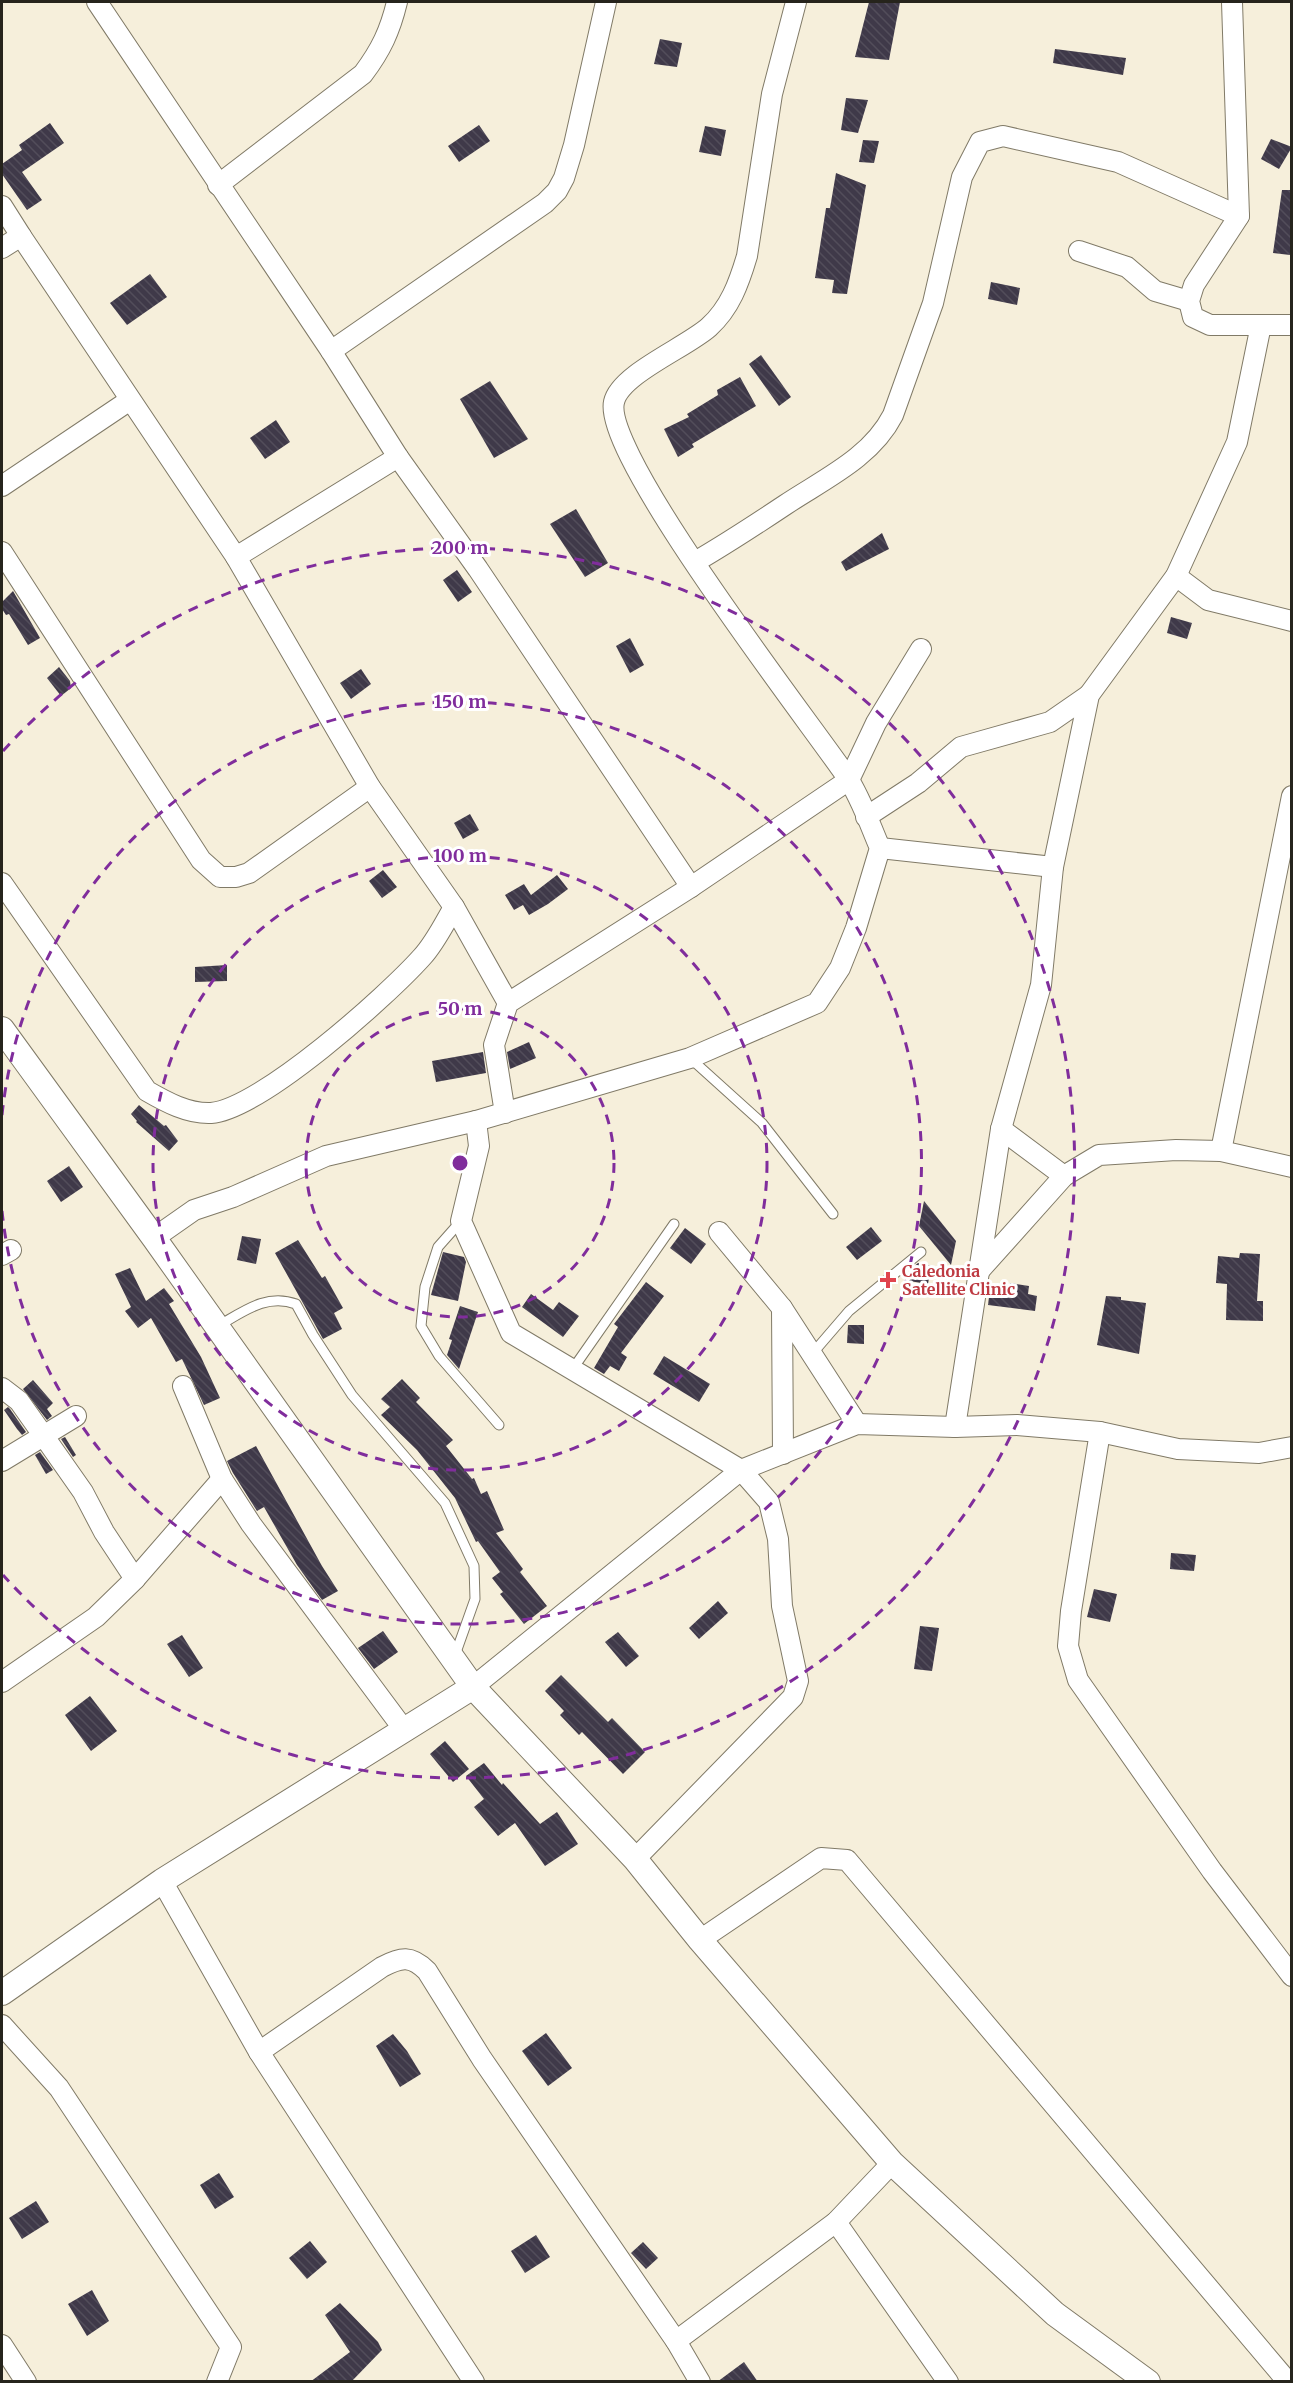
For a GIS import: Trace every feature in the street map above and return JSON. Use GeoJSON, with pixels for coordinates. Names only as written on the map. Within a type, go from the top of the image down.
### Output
{"type":"FeatureCollection","features":[{"type":"Feature","properties":{"kind":"street"},"geometry":{"type":"LineString","coordinates":[[97,2],[331,351],[398,457],[478,569],[691,887]]}},
{"type":"Feature","properties":{"kind":"street"},"geometry":{"type":"LineString","coordinates":[[218,185],[363,74],[378,53],[390,30],[397,2]]}},
{"type":"Feature","properties":{"kind":"street"},"geometry":{"type":"LineString","coordinates":[[331,351],[545,203],[557,191],[564,178],[574,145],[606,2]]}},
{"type":"Feature","properties":{"kind":"street"},"geometry":{"type":"LineString","coordinates":[[154,1238],[194,1210],[233,1197],[326,1156],[476,1122],[690,1058],[817,1003],[840,968],[856,928],[880,848],[849,780],[695,562],[642,480],[613,418],[614,400],[628,380],[708,328],[726,308],[740,280],[747,256],[772,94],[796,2]]}},
{"type":"Feature","properties":{"kind":"street"},"geometry":{"type":"LineString","coordinates":[[1232,2],[1239,216],[1194,285],[1189,301],[1193,318],[1210,325],[1292,325]]}},
{"type":"Feature","properties":{"kind":"street"},"geometry":{"type":"LineString","coordinates":[[695,562],[740,537],[846,466],[869,448],[885,431],[933,303],[962,177],[980,142],[1003,136],[1118,162],[1239,216]]}},
{"type":"Feature","properties":{"kind":"street"},"geometry":{"type":"LineString","coordinates":[[2,206],[236,557],[370,787],[454,908],[508,1003]]}},
{"type":"Feature","properties":{"kind":"street"},"geometry":{"type":"LineString","coordinates":[[2,249],[21,236]]}},
{"type":"Feature","properties":{"kind":"street"},"geometry":{"type":"LineString","coordinates":[[1079,251],[1127,267],[1155,291],[1189,301]]}},
{"type":"Feature","properties":{"kind":"street"},"geometry":{"type":"LineString","coordinates":[[866,817],[918,783],[961,747],[1050,722],[1089,695],[1176,576],[1237,442],[1261,325]]}},
{"type":"Feature","properties":{"kind":"street"},"geometry":{"type":"LineString","coordinates":[[2,486],[130,400]]}},
{"type":"Feature","properties":{"kind":"street"},"geometry":{"type":"LineString","coordinates":[[236,557],[398,457]]}},
{"type":"Feature","properties":{"kind":"street"},"geometry":{"type":"LineString","coordinates":[[2,552],[201,861],[220,878],[236,878],[249,873],[370,787]]}},
{"type":"Feature","properties":{"kind":"street"},"geometry":{"type":"LineString","coordinates":[[1176,576],[1208,600],[1292,621]]}},
{"type":"Feature","properties":{"kind":"street"},"geometry":{"type":"LineString","coordinates":[[505,1113],[494,1045],[508,1003],[691,887],[849,780],[876,723],[921,649]]}},
{"type":"Feature","properties":{"kind":"street"},"geometry":{"type":"LineString","coordinates":[[955,1427],[1002,1129],[1041,985],[1053,867],[1089,695]]}},
{"type":"Feature","properties":{"kind":"street"},"geometry":{"type":"LineString","coordinates":[[1221,1151],[1292,796]]}},
{"type":"Feature","properties":{"kind":"street"},"geometry":{"type":"LineString","coordinates":[[880,848],[1053,867]]}},
{"type":"Feature","properties":{"kind":"street"},"geometry":{"type":"LineString","coordinates":[[2,882],[147,1091],[175,1107],[211,1113],[239,1105],[269,1088],[372,1006],[424,956],[454,908]]}},
{"type":"Feature","properties":{"kind":"street"},"geometry":{"type":"LineString","coordinates":[[2,1029],[217,1326],[473,1687],[635,1859],[700,1940],[892,2163],[1055,2314],[1148,2382]]}},
{"type":"Feature","properties":{"kind":"street"},"geometry":{"type":"LineString","coordinates":[[476,1122],[478,1146],[461,1221],[512,1333],[741,1470],[769,1502],[778,1539],[782,1606],[798,1681],[794,1696],[635,1859]]}},
{"type":"Feature","properties":{"kind":"street"},"geometry":{"type":"LineString","coordinates":[[1002,1129],[1064,1176]]}},
{"type":"Feature","properties":{"kind":"street"},"geometry":{"type":"LineString","coordinates":[[979,1271],[1064,1176],[1099,1155],[1176,1150],[1221,1151],[1292,1167]]}},
{"type":"Feature","properties":{"kind":"street"},"geometry":{"type":"LineString","coordinates":[[720,1232],[782,1308],[857,1424]]}},
{"type":"Feature","properties":{"kind":"street"},"geometry":{"type":"LineString","coordinates":[[782,1308],[783,1454]]}},
{"type":"Feature","properties":{"kind":"street"},"geometry":{"type":"LineString","coordinates":[[183,1386],[222,1479],[251,1524],[405,1731]]}},
{"type":"Feature","properties":{"kind":"street"},"geometry":{"type":"LineString","coordinates":[[2,1388],[19,1401],[44,1435],[83,1492],[104,1532],[135,1579]]}},
{"type":"Feature","properties":{"kind":"street"},"geometry":{"type":"LineString","coordinates":[[2,1461],[76,1416]]}},
{"type":"Feature","properties":{"kind":"street"},"geometry":{"type":"LineString","coordinates":[[2,1993],[162,1881],[473,1687],[741,1470],[857,1424],[955,1427],[1017,1425],[1100,1432],[1178,1449],[1259,1453],[1292,1447]]}},
{"type":"Feature","properties":{"kind":"street"},"geometry":{"type":"LineString","coordinates":[[1100,1432],[1070,1622],[1068,1646],[1078,1680],[1212,1871],[1292,1976]]}},
{"type":"Feature","properties":{"kind":"street"},"geometry":{"type":"LineString","coordinates":[[2,1682],[96,1617],[135,1579],[222,1479]]}},
{"type":"Feature","properties":{"kind":"street"},"geometry":{"type":"LineString","coordinates":[[700,1940],[821,1858],[847,1860],[1288,2382]]}},
{"type":"Feature","properties":{"kind":"street"},"geometry":{"type":"LineString","coordinates":[[162,1881],[259,2052],[474,2382]]}},
{"type":"Feature","properties":{"kind":"street"},"geometry":{"type":"LineString","coordinates":[[259,2052],[382,1967],[397,1959],[409,1958],[419,1963],[427,1971],[482,2059],[676,2341],[700,2382]]}},
{"type":"Feature","properties":{"kind":"street"},"geometry":{"type":"LineString","coordinates":[[2,2025],[59,2088],[231,2347],[217,2382]]}},
{"type":"Feature","properties":{"kind":"street"},"geometry":{"type":"LineString","coordinates":[[676,2341],[836,2222],[892,2163]]}},
{"type":"Feature","properties":{"kind":"street"},"geometry":{"type":"LineString","coordinates":[[836,2222],[948,2382]]}},
{"type":"Feature","properties":{"kind":"street"},"geometry":{"type":"LineString","coordinates":[[2,2344],[26,2382]]}},
{"type":"Feature","properties":{"kind":"lane"},"geometry":{"type":"LineString","coordinates":[[690,1058],[762,1123],[832,1214]]}},
{"type":"Feature","properties":{"kind":"lane"},"geometry":{"type":"LineString","coordinates":[[461,1221],[438,1247],[425,1287],[421,1326],[439,1356],[499,1425]]}},
{"type":"Feature","properties":{"kind":"lane"},"geometry":{"type":"LineString","coordinates":[[572,1370],[674,1224]]}},
{"type":"Feature","properties":{"kind":"lane"},"geometry":{"type":"LineString","coordinates":[[812,1354],[849,1311],[921,1252]]}},
{"type":"Feature","properties":{"kind":"lane"},"geometry":{"type":"LineString","coordinates":[[217,1326],[261,1301],[283,1299],[296,1304],[352,1395],[445,1503],[474,1566],[475,1599],[454,1660]]}},
{"type":"Feature","properties":{"kind":"building"},"geometry":{"type":"Polygon","coordinates":[[[869,2],[900,2],[889,60],[855,57],[869,2]]]}},
{"type":"Feature","properties":{"kind":"building"},"geometry":{"type":"Polygon","coordinates":[[[660,39],[682,43],[677,67],[654,64],[660,39]]]}},
{"type":"Feature","properties":{"kind":"building"},"geometry":{"type":"Polygon","coordinates":[[[1055,49],[1126,58],[1123,75],[1053,63],[1055,49]]]}},
{"type":"Feature","properties":{"kind":"building"},"geometry":{"type":"Polygon","coordinates":[[[846,98],[868,100],[858,133],[841,130],[846,98]]]}},
{"type":"Feature","properties":{"kind":"building"},"geometry":{"type":"Polygon","coordinates":[[[50,123],[64,143],[22,172],[42,200],[27,210],[2,174],[2,164],[22,150],[19,145],[50,123]]]}},
{"type":"Feature","properties":{"kind":"building"},"geometry":{"type":"Polygon","coordinates":[[[479,125],[490,141],[459,162],[448,146],[479,125]]]}},
{"type":"Feature","properties":{"kind":"building"},"geometry":{"type":"Polygon","coordinates":[[[705,126],[726,130],[721,156],[699,152],[705,126]]]}},
{"type":"Feature","properties":{"kind":"building"},"geometry":{"type":"Polygon","coordinates":[[[1271,139],[1292,147],[1279,169],[1261,159],[1271,139]]]}},
{"type":"Feature","properties":{"kind":"building"},"geometry":{"type":"Polygon","coordinates":[[[863,140],[879,141],[874,163],[859,162],[863,140]]]}},
{"type":"Feature","properties":{"kind":"building"},"geometry":{"type":"Polygon","coordinates":[[[836,173],[866,185],[847,294],[832,293],[834,280],[815,278],[826,208],[830,208],[836,173]]]}},
{"type":"Feature","properties":{"kind":"building"},"geometry":{"type":"Polygon","coordinates":[[[1282,190],[1292,190],[1290,255],[1273,253],[1282,190]]]}},
{"type":"Feature","properties":{"kind":"building"},"geometry":{"type":"Polygon","coordinates":[[[150,274],[167,297],[127,325],[110,303],[150,274]]]}},
{"type":"Feature","properties":{"kind":"building"},"geometry":{"type":"Polygon","coordinates":[[[991,282],[1020,288],[1017,305],[988,299],[991,282]]]}},
{"type":"Feature","properties":{"kind":"building"},"geometry":{"type":"Polygon","coordinates":[[[761,355],[791,397],[779,406],[749,364],[761,355]]]}},
{"type":"Feature","properties":{"kind":"building"},"geometry":{"type":"Polygon","coordinates":[[[740,377],[756,406],[692,444],[694,447],[678,457],[664,429],[689,417],[687,414],[718,395],[717,390],[740,377]]]}},
{"type":"Feature","properties":{"kind":"building"},"geometry":{"type":"Polygon","coordinates":[[[490,381],[528,439],[494,458],[460,399],[490,381]]]}},
{"type":"Feature","properties":{"kind":"building"},"geometry":{"type":"Polygon","coordinates":[[[276,420],[290,442],[265,459],[250,438],[276,420]]]}},
{"type":"Feature","properties":{"kind":"building"},"geometry":{"type":"Polygon","coordinates":[[[576,509],[608,563],[585,577],[550,524],[576,509]]]}},
{"type":"Feature","properties":{"kind":"building"},"geometry":{"type":"Polygon","coordinates":[[[882,533],[889,549],[846,571],[841,562],[882,533]]]}},
{"type":"Feature","properties":{"kind":"building"},"geometry":{"type":"Polygon","coordinates":[[[457,570],[472,592],[458,602],[443,580],[457,570]]]}},
{"type":"Feature","properties":{"kind":"building"},"geometry":{"type":"Polygon","coordinates":[[[13,591],[40,638],[28,645],[9,614],[6,615],[2,609],[2,602],[13,591]]]}},
{"type":"Feature","properties":{"kind":"building"},"geometry":{"type":"Polygon","coordinates":[[[1171,617],[1192,623],[1187,639],[1167,633],[1171,617]]]}},
{"type":"Feature","properties":{"kind":"building"},"geometry":{"type":"Polygon","coordinates":[[[630,638],[644,665],[630,673],[616,646],[630,638]]]}},
{"type":"Feature","properties":{"kind":"building"},"geometry":{"type":"Polygon","coordinates":[[[59,667],[70,681],[71,688],[61,696],[47,678],[59,667]]]}},
{"type":"Feature","properties":{"kind":"building"},"geometry":{"type":"Polygon","coordinates":[[[361,669],[371,684],[351,699],[340,683],[361,669]]]}},
{"type":"Feature","properties":{"kind":"building"},"geometry":{"type":"Polygon","coordinates":[[[470,814],[479,830],[463,839],[454,823],[470,814]]]}},
{"type":"Feature","properties":{"kind":"building"},"geometry":{"type":"Polygon","coordinates":[[[383,870],[397,887],[382,898],[369,881],[383,870]]]}},
{"type":"Feature","properties":{"kind":"building"},"geometry":{"type":"Polygon","coordinates":[[[557,875],[568,889],[529,915],[523,905],[514,910],[505,895],[524,884],[531,895],[557,875]]]}},
{"type":"Feature","properties":{"kind":"building"},"geometry":{"type":"Polygon","coordinates":[[[227,965],[227,981],[195,982],[195,967],[227,965]]]}},
{"type":"Feature","properties":{"kind":"building"},"geometry":{"type":"Polygon","coordinates":[[[529,1042],[536,1058],[510,1069],[507,1052],[529,1042]]]}},
{"type":"Feature","properties":{"kind":"building"},"geometry":{"type":"Polygon","coordinates":[[[483,1052],[486,1073],[436,1082],[432,1061],[483,1052]]]}},
{"type":"Feature","properties":{"kind":"building"},"geometry":{"type":"Polygon","coordinates":[[[139,1105],[164,1126],[166,1125],[178,1141],[169,1151],[136,1122],[131,1114],[139,1105]]]}},
{"type":"Feature","properties":{"kind":"building"},"geometry":{"type":"Polygon","coordinates":[[[69,1166],[83,1187],[61,1202],[47,1181],[69,1166]]]}},
{"type":"Feature","properties":{"kind":"building"},"geometry":{"type":"Polygon","coordinates":[[[924,1201],[956,1241],[951,1265],[919,1226],[924,1201]]]}},
{"type":"Feature","properties":{"kind":"building"},"geometry":{"type":"Polygon","coordinates":[[[871,1227],[882,1241],[857,1260],[846,1247],[871,1227]]]}},
{"type":"Feature","properties":{"kind":"building"},"geometry":{"type":"Polygon","coordinates":[[[685,1228],[706,1244],[691,1264],[670,1248],[685,1228]]]}},
{"type":"Feature","properties":{"kind":"building"},"geometry":{"type":"Polygon","coordinates":[[[242,1236],[261,1239],[256,1264],[237,1260],[242,1236]]]}},
{"type":"Feature","properties":{"kind":"building"},"geometry":{"type":"Polygon","coordinates":[[[298,1240],[322,1278],[325,1276],[343,1308],[334,1313],[342,1329],[323,1339],[275,1253],[298,1240]]]}},
{"type":"Feature","properties":{"kind":"building"},"geometry":{"type":"Polygon","coordinates":[[[443,1252],[464,1257],[466,1262],[458,1301],[431,1295],[443,1252]]]}},
{"type":"Feature","properties":{"kind":"building"},"geometry":{"type":"Polygon","coordinates":[[[1240,1253],[1260,1254],[1257,1301],[1263,1301],[1263,1321],[1226,1320],[1227,1284],[1216,1283],[1218,1256],[1239,1258],[1240,1253]]]}},
{"type":"Feature","properties":{"kind":"building"},"geometry":{"type":"Polygon","coordinates":[[[918,1263],[931,1266],[928,1284],[909,1281],[911,1269],[918,1263]]]}},
{"type":"Feature","properties":{"kind":"building"},"geometry":{"type":"Polygon","coordinates":[[[130,1268],[146,1301],[164,1288],[174,1301],[169,1304],[201,1357],[220,1398],[204,1405],[182,1359],[176,1362],[151,1318],[138,1328],[125,1311],[131,1307],[115,1274],[130,1268]]]}},
{"type":"Feature","properties":{"kind":"building"},"geometry":{"type":"Polygon","coordinates":[[[646,1282],[664,1296],[621,1353],[627,1357],[619,1371],[610,1366],[604,1374],[594,1368],[618,1327],[614,1324],[646,1282]]]}},
{"type":"Feature","properties":{"kind":"building"},"geometry":{"type":"Polygon","coordinates":[[[1010,1283],[1029,1286],[1028,1294],[1037,1296],[1035,1311],[988,1305],[990,1289],[1009,1292],[1010,1283]]]}},
{"type":"Feature","properties":{"kind":"building"},"geometry":{"type":"Polygon","coordinates":[[[531,1294],[553,1310],[559,1302],[579,1316],[563,1337],[522,1307],[531,1294]]]}},
{"type":"Feature","properties":{"kind":"building"},"geometry":{"type":"Polygon","coordinates":[[[1106,1296],[1146,1303],[1139,1354],[1097,1345],[1106,1296]]]}},
{"type":"Feature","properties":{"kind":"building"},"geometry":{"type":"Polygon","coordinates":[[[460,1306],[478,1312],[459,1369],[447,1355],[452,1340],[449,1339],[460,1306]]]}},
{"type":"Feature","properties":{"kind":"building"},"geometry":{"type":"Polygon","coordinates":[[[848,1325],[864,1325],[864,1344],[847,1343],[848,1325]]]}},
{"type":"Feature","properties":{"kind":"building"},"geometry":{"type":"Polygon","coordinates":[[[664,1356],[710,1384],[699,1402],[653,1374],[664,1356]]]}},
{"type":"Feature","properties":{"kind":"building"},"geometry":{"type":"Polygon","coordinates":[[[402,1379],[420,1398],[416,1402],[453,1440],[446,1446],[472,1479],[474,1478],[481,1494],[487,1491],[504,1530],[496,1533],[523,1569],[520,1572],[547,1606],[524,1624],[500,1594],[503,1592],[492,1578],[500,1572],[478,1541],[476,1542],[455,1498],[417,1450],[381,1415],[390,1407],[381,1399],[402,1379]]]}},
{"type":"Feature","properties":{"kind":"building"},"geometry":{"type":"Polygon","coordinates":[[[33,1380],[53,1403],[47,1409],[52,1416],[47,1420],[23,1389],[33,1380]]]}},
{"type":"Feature","properties":{"kind":"building"},"geometry":{"type":"Polygon","coordinates":[[[8,1407],[26,1432],[22,1435],[4,1410],[8,1407]]]}},
{"type":"Feature","properties":{"kind":"building"},"geometry":{"type":"Polygon","coordinates":[[[65,1437],[76,1455],[73,1457],[61,1439],[65,1437]]]}},
{"type":"Feature","properties":{"kind":"building"},"geometry":{"type":"Polygon","coordinates":[[[256,1446],[338,1591],[322,1600],[297,1565],[264,1507],[257,1511],[227,1461],[256,1446]]]}},
{"type":"Feature","properties":{"kind":"building"},"geometry":{"type":"Polygon","coordinates":[[[40,1452],[53,1470],[46,1474],[35,1455],[40,1452]]]}},
{"type":"Feature","properties":{"kind":"building"},"geometry":{"type":"Polygon","coordinates":[[[1171,1553],[1196,1555],[1194,1571],[1170,1569],[1171,1553]]]}},
{"type":"Feature","properties":{"kind":"building"},"geometry":{"type":"Polygon","coordinates":[[[1094,1589],[1117,1594],[1110,1622],[1087,1617],[1094,1589]]]}},
{"type":"Feature","properties":{"kind":"building"},"geometry":{"type":"Polygon","coordinates":[[[718,1601],[728,1613],[699,1639],[689,1628],[718,1601]]]}},
{"type":"Feature","properties":{"kind":"building"},"geometry":{"type":"Polygon","coordinates":[[[920,1626],[939,1628],[932,1671],[914,1669],[920,1626]]]}},
{"type":"Feature","properties":{"kind":"building"},"geometry":{"type":"Polygon","coordinates":[[[383,1631],[398,1652],[374,1669],[358,1648],[383,1631]]]}},
{"type":"Feature","properties":{"kind":"building"},"geometry":{"type":"Polygon","coordinates":[[[618,1632],[639,1656],[626,1667],[605,1642],[618,1632]]]}},
{"type":"Feature","properties":{"kind":"building"},"geometry":{"type":"Polygon","coordinates":[[[182,1635],[203,1668],[189,1677],[167,1644],[182,1635]]]}},
{"type":"Feature","properties":{"kind":"building"},"geometry":{"type":"Polygon","coordinates":[[[561,1675],[608,1722],[612,1718],[645,1752],[623,1774],[582,1732],[579,1735],[560,1715],[564,1711],[545,1691],[561,1675]]]}},
{"type":"Feature","properties":{"kind":"building"},"geometry":{"type":"Polygon","coordinates":[[[90,1696],[117,1731],[91,1751],[65,1715],[90,1696]]]}},
{"type":"Feature","properties":{"kind":"building"},"geometry":{"type":"Polygon","coordinates":[[[445,1741],[469,1769],[453,1782],[430,1754],[445,1741]]]}},
{"type":"Feature","properties":{"kind":"building"},"geometry":{"type":"Polygon","coordinates":[[[484,1763],[540,1824],[557,1812],[578,1844],[545,1866],[515,1823],[498,1836],[474,1807],[484,1799],[466,1776],[484,1763]]]}},
{"type":"Feature","properties":{"kind":"building"},"geometry":{"type":"Polygon","coordinates":[[[546,2033],[572,2068],[548,2086],[522,2051],[546,2033]]]}},
{"type":"Feature","properties":{"kind":"building"},"geometry":{"type":"Polygon","coordinates":[[[393,2034],[421,2074],[400,2087],[376,2046],[393,2034]]]}},
{"type":"Feature","properties":{"kind":"building"},"geometry":{"type":"Polygon","coordinates":[[[219,2173],[234,2197],[215,2209],[200,2185],[219,2173]]]}},
{"type":"Feature","properties":{"kind":"building"},"geometry":{"type":"Polygon","coordinates":[[[36,2201],[49,2222],[22,2239],[9,2218],[36,2201]]]}},
{"type":"Feature","properties":{"kind":"building"},"geometry":{"type":"Polygon","coordinates":[[[536,2235],[550,2257],[525,2273],[511,2251],[536,2235]]]}},
{"type":"Feature","properties":{"kind":"building"},"geometry":{"type":"Polygon","coordinates":[[[310,2241],[327,2262],[307,2279],[289,2258],[310,2241]]]}},
{"type":"Feature","properties":{"kind":"building"},"geometry":{"type":"Polygon","coordinates":[[[643,2242],[658,2258],[646,2269],[631,2253],[643,2242]]]}},
{"type":"Feature","properties":{"kind":"building"},"geometry":{"type":"Polygon","coordinates":[[[92,2290],[109,2321],[87,2336],[68,2304],[92,2290]]]}},
{"type":"Feature","properties":{"kind":"building"},"geometry":{"type":"Polygon","coordinates":[[[340,2303],[378,2342],[382,2350],[351,2382],[310,2382],[350,2352],[325,2315],[340,2303]]]}},
{"type":"Feature","properties":{"kind":"building"},"geometry":{"type":"Polygon","coordinates":[[[744,2362],[758,2382],[717,2382],[744,2362]]]}},
{"type":"Feature","properties":{"kind":"place","name":"Caledonia Satellite Clinic"},"geometry":{"type":"Point","coordinates":[888,1280]}}]}
